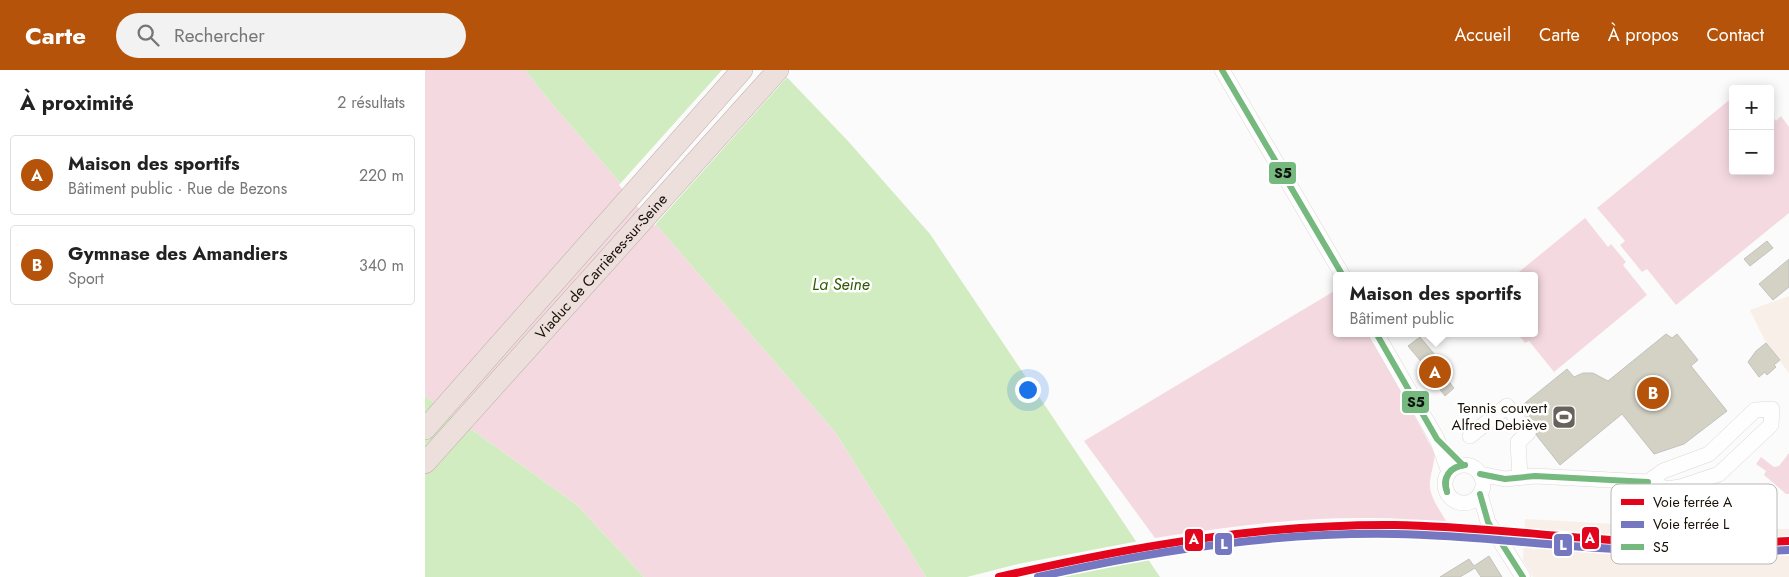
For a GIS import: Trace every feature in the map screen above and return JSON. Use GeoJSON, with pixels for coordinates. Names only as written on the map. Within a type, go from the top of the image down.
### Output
{"type":"FeatureCollection","features":[{"type":"Feature","properties":{"kind":"highway","name":"Viaduc de Carrières-sur-Seine"},"geometry":{"type":"LineString","coordinates":[[425,428],[742,70]]}},
{"type":"Feature","properties":{"kind":"highway","name":"Viaduc de Carrières-sur-Seine"},"geometry":{"type":"LineString","coordinates":[[425,463],[777,70]]}},
{"type":"Feature","properties":{"kind":"street"},"geometry":{"type":"LineString","coordinates":[[1222,70],[1341,272]]}},
{"type":"Feature","properties":{"kind":"street"},"geometry":{"type":"LineString","coordinates":[[1378,337],[1437,439],[1449,472]]}},
{"type":"Feature","properties":{"kind":"street"},"geometry":{"type":"LineString","coordinates":[[1470,436],[1507,406],[1528,433],[1518,442],[1520,477]]}},
{"type":"Feature","properties":{"kind":"street"},"geometry":{"type":"LineString","coordinates":[[1648,482],[1663,471],[1709,454],[1755,410],[1772,409],[1771,425],[1719,474],[1691,484]]}},
{"type":"Feature","properties":{"kind":"street"},"geometry":{"type":"LineString","coordinates":[[1437,439],[1463,465]]}},
{"type":"Feature","properties":{"kind":"street"},"geometry":{"type":"LineString","coordinates":[[1488,522],[1481,486],[1473,467],[1457,466],[1449,472],[1445,483],[1448,495],[1452,499],[1463,503],[1488,522],[1523,577]]}},
{"type":"Feature","properties":{"kind":"street"},"geometry":{"type":"LineString","coordinates":[[1463,503],[1473,501],[1481,486],[1520,477],[1557,477],[1596,481],[1648,482],[1653,484]]}},
{"type":"Feature","properties":{"kind":"shaded area"},"geometry":{"type":"Polygon","coordinates":[[[425,70],[525,70],[547,98],[835,432],[926,577],[644,577],[577,505],[425,396],[425,70]]]}},
{"type":"Feature","properties":{"kind":"shaded area"},"geometry":{"type":"Polygon","coordinates":[[[1729,100],[1729,175],[1774,175],[1774,119],[1776,121],[1781,116],[1789,127],[1789,213],[1676,305],[1647,269],[1642,272],[1620,245],[1625,241],[1597,208],[1729,100]]]}},
{"type":"Feature","properties":{"kind":"shaded area"},"geometry":{"type":"Polygon","coordinates":[[[1585,218],[1608,247],[1611,244],[1626,262],[1623,265],[1647,295],[1554,372],[1529,341],[1525,343],[1520,337],[1538,337],[1538,272],[1519,272],[1585,218]]]}},
{"type":"Feature","properties":{"kind":"shaded area"},"geometry":{"type":"Polygon","coordinates":[[[1333,292],[1333,337],[1372,337],[1435,454],[1430,486],[1435,502],[1446,521],[1379,518],[1315,519],[1155,538],[1084,441],[1333,292]]]}},
{"type":"Feature","properties":{"kind":"shaded area"},"geometry":{"type":"Polygon","coordinates":[[[1789,296],[1789,373],[1766,343],[1750,310],[1789,296]]]}},
{"type":"Feature","properties":{"kind":"shaded area"},"geometry":{"type":"Polygon","coordinates":[[[1789,453],[1789,494],[1786,494],[1777,484],[1764,475],[1766,471],[1756,464],[1761,457],[1774,467],[1779,466],[1789,453]]]}},
{"type":"Feature","properties":{"kind":"shaded area"},"geometry":{"type":"Polygon","coordinates":[[[1525,519],[1611,524],[1611,564],[1777,564],[1777,529],[1789,529],[1789,577],[1533,577],[1523,560],[1525,519]]]}},
{"type":"Feature","properties":{"kind":"water","name":"La Seine"},"geometry":{"type":"Polygon","coordinates":[[[525,70],[780,70],[848,141],[930,234],[1160,577],[926,577],[835,432],[547,98],[525,70]]]}},
{"type":"Feature","properties":{"kind":"water"},"geometry":{"type":"Polygon","coordinates":[[[425,396],[577,505],[644,577],[425,577],[425,396]]]}},
{"type":"Feature","properties":{"kind":"pier"},"geometry":{"type":"Polygon","coordinates":[[[722,70],[784,70],[789,75],[654,226],[619,185],[722,70]]]}},
{"type":"Feature","properties":{"kind":"pier"},"geometry":{"type":"Polygon","coordinates":[[[1139,541],[1151,558],[1052,577],[967,577],[1018,564],[1139,541]]]}},
{"type":"Feature","properties":{"kind":"building"},"geometry":{"type":"Polygon","coordinates":[[[1767,241],[1773,248],[1750,266],[1744,259],[1767,241]]]}},
{"type":"Feature","properties":{"kind":"building"},"geometry":{"type":"Polygon","coordinates":[[[1789,259],[1789,287],[1773,300],[1759,284],[1789,259]]]}},
{"type":"Feature","properties":{"kind":"building"},"geometry":{"type":"Polygon","coordinates":[[[1666,334],[1672,338],[1677,334],[1698,360],[1691,366],[1727,411],[1684,444],[1654,454],[1622,414],[1560,465],[1537,436],[1535,427],[1520,407],[1567,369],[1574,377],[1583,373],[1593,373],[1608,381],[1666,334]]]}},
{"type":"Feature","properties":{"kind":"building"},"geometry":{"type":"Polygon","coordinates":[[[1420,337],[1440,361],[1429,371],[1408,346],[1420,337]]]}},
{"type":"Feature","properties":{"kind":"building"},"geometry":{"type":"Polygon","coordinates":[[[1766,343],[1780,360],[1774,365],[1776,367],[1767,375],[1765,372],[1759,377],[1748,362],[1756,351],[1766,343]]]}},
{"type":"Feature","properties":{"kind":"building"},"geometry":{"type":"Polygon","coordinates":[[[1442,373],[1454,388],[1445,396],[1433,380],[1442,373]]]}},
{"type":"Feature","properties":{"kind":"building"},"geometry":{"type":"Polygon","coordinates":[[[1489,556],[1502,577],[1481,577],[1475,568],[1460,577],[1440,577],[1469,559],[1474,566],[1489,556]]]}},
{"type":"Feature","properties":{"kind":"rail line","name":"A"},"geometry":{"type":"LineString","coordinates":[[999,577],[1146,547],[1195,539],[1294,528],[1394,525],[1490,530],[1611,540]]}},
{"type":"Feature","properties":{"kind":"rail line","name":"L"},"geometry":{"type":"LineString","coordinates":[[1038,577],[1171,551],[1305,536],[1350,534],[1450,536],[1611,548]]}},
{"type":"Feature","properties":{"kind":"rail line","name":"A"},"geometry":{"type":"LineString","coordinates":[[1777,541],[1789,541]]}},
{"type":"Feature","properties":{"kind":"rail line","name":"L"},"geometry":{"type":"LineString","coordinates":[[1777,550],[1789,550]]}},
{"type":"Feature","properties":{"kind":"transit line","name":"S5"},"geometry":{"type":"LineString","coordinates":[[1222,70],[1341,272]]}},
{"type":"Feature","properties":{"kind":"transit line","name":"S5"},"geometry":{"type":"LineString","coordinates":[[1378,337],[1437,439],[1463,465]]}},
{"type":"Feature","properties":{"kind":"transit line","name":"S5"},"geometry":{"type":"LineString","coordinates":[[1447,492],[1445,482],[1448,474],[1451,470],[1465,465]]}},
{"type":"Feature","properties":{"kind":"transit line","name":"S5"},"geometry":{"type":"LineString","coordinates":[[1447,492],[1447,477],[1452,470],[1465,465]]}},
{"type":"Feature","properties":{"kind":"transit line","name":"S5"},"geometry":{"type":"LineString","coordinates":[[1480,474],[1505,479],[1535,476],[1648,482]]}},
{"type":"Feature","properties":{"kind":"transit line","name":"S5"},"geometry":{"type":"LineString","coordinates":[[1480,494],[1488,522],[1523,577]]}},
{"type":"Feature","properties":{"kind":"place","name":"Maison des sportifs"},"geometry":{"type":"Point","coordinates":[1435,372]}},
{"type":"Feature","properties":{"kind":"place","name":"Gymnase des Amandiers"},"geometry":{"type":"Point","coordinates":[1653,393]}},
{"type":"Feature","properties":{"kind":"place","name":"Tennis couvert Alfred Debiève"},"geometry":{"type":"Point","coordinates":[1564,417]}}]}
